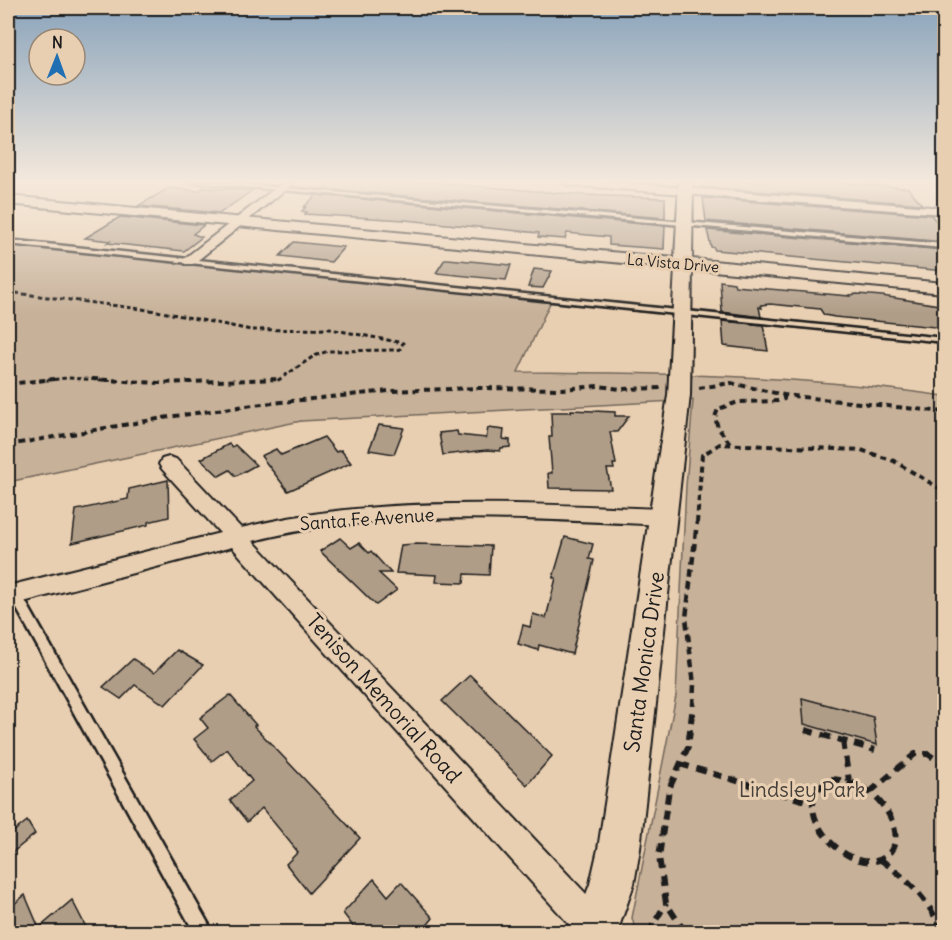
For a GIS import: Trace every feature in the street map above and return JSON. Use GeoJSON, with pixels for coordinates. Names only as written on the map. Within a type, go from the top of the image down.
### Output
{"type":"FeatureCollection","features":[{"type":"Feature","properties":{"kind":"street"},"geometry":{"type":"LineString","coordinates":[[189,261],[232,226]]}},
{"type":"Feature","properties":{"kind":"street","name":"La Vista Drive"},"geometry":{"type":"LineString","coordinates":[[278,226],[945,288]]}},
{"type":"Feature","properties":{"kind":"street","name":"Santa Monica Drive"},"geometry":{"type":"LineString","coordinates":[[596,931],[612,884],[619,849],[681,388],[685,226]]}},
{"type":"Feature","properties":{"kind":"street","name":"Tenison Memorial Road"},"geometry":{"type":"LineString","coordinates":[[170,464],[596,931]]}},
{"type":"Feature","properties":{"kind":"street","name":"Santa Fe Avenue"},"geometry":{"type":"LineString","coordinates":[[11,595],[237,537],[322,519],[514,512],[663,517]]}},
{"type":"Feature","properties":{"kind":"lane"},"geometry":{"type":"LineString","coordinates":[[707,226],[945,246]]}},
{"type":"Feature","properties":{"kind":"lane"},"geometry":{"type":"LineString","coordinates":[[8,242],[945,340]]}},
{"type":"Feature","properties":{"kind":"lane"},"geometry":{"type":"LineString","coordinates":[[11,595],[204,933]]}},
{"type":"Feature","properties":{"kind":"path"},"geometry":{"type":"LineString","coordinates":[[8,292],[158,311],[251,330],[330,329],[403,343],[399,349],[395,350],[321,352],[277,381],[159,383],[67,378],[8,384]]}},
{"type":"Feature","properties":{"kind":"path"},"geometry":{"type":"LineString","coordinates":[[8,445],[186,414],[388,391],[480,388],[562,389],[599,386],[620,389],[681,388],[731,383],[784,395],[945,412]]}},
{"type":"Feature","properties":{"kind":"path"},"geometry":{"type":"LineString","coordinates":[[731,443],[719,431],[714,421],[715,412],[725,404],[778,401],[784,399],[784,395]]}},
{"type":"Feature","properties":{"kind":"path"},"geometry":{"type":"LineString","coordinates":[[685,933],[666,903],[659,857],[669,789],[688,747],[692,720],[694,685],[686,618],[701,490],[702,455],[720,444],[731,443],[873,452],[901,465],[945,491]]}},
{"type":"Feature","properties":{"kind":"path"},"geometry":{"type":"LineString","coordinates":[[805,730],[875,750]]}},
{"type":"Feature","properties":{"kind":"path"},"geometry":{"type":"LineString","coordinates":[[843,741],[849,781]]}},
{"type":"Feature","properties":{"kind":"path"},"geometry":{"type":"LineString","coordinates":[[870,792],[915,754],[928,754],[945,765]]}},
{"type":"Feature","properties":{"kind":"path"},"geometry":{"type":"LineString","coordinates":[[680,764],[812,803]]}},
{"type":"Feature","properties":{"kind":"path"},"geometry":{"type":"LineString","coordinates":[[831,779],[849,781],[870,792],[890,816],[894,830],[894,842],[890,853],[881,860],[868,861],[854,858],[829,841],[816,822],[812,803],[815,792],[821,784],[831,779]]}},
{"type":"Feature","properties":{"kind":"path"},"geometry":{"type":"LineString","coordinates":[[881,860],[907,878],[926,897],[943,933]]}},
{"type":"Feature","properties":{"kind":"path"},"geometry":{"type":"LineString","coordinates":[[651,933],[649,932],[666,903]]}},
{"type":"Feature","properties":{"kind":"green space","name":"Lindsley Park"},"geometry":{"type":"Polygon","coordinates":[[[8,245],[551,301],[518,372],[732,376],[891,389],[944,396],[944,932],[636,932],[632,918],[676,696],[686,486],[693,400],[301,421],[8,482],[8,245]]]}},
{"type":"Feature","properties":{"kind":"building"},"geometry":{"type":"Polygon","coordinates":[[[105,226],[203,226],[193,234],[202,237],[184,251],[107,243],[110,241],[85,238],[105,226]]]}},
{"type":"Feature","properties":{"kind":"building"},"geometry":{"type":"Polygon","coordinates":[[[465,226],[665,226],[664,249],[609,245],[609,237],[567,233],[565,239],[538,237],[539,233],[465,226]]]}},
{"type":"Feature","properties":{"kind":"building"},"geometry":{"type":"Polygon","coordinates":[[[761,226],[940,226],[945,232],[945,242],[761,226]]]}},
{"type":"Feature","properties":{"kind":"building"},"geometry":{"type":"Polygon","coordinates":[[[707,230],[945,250],[945,271],[715,250],[711,247],[707,230]]]}},
{"type":"Feature","properties":{"kind":"building"},"geometry":{"type":"Polygon","coordinates":[[[294,242],[344,247],[331,262],[280,256],[294,242]]]}},
{"type":"Feature","properties":{"kind":"building"},"geometry":{"type":"Polygon","coordinates":[[[445,259],[511,265],[506,280],[436,273],[445,259]]]}},
{"type":"Feature","properties":{"kind":"building"},"geometry":{"type":"Polygon","coordinates":[[[534,269],[552,271],[543,288],[528,287],[534,269]]]}},
{"type":"Feature","properties":{"kind":"building"},"geometry":{"type":"Polygon","coordinates":[[[720,281],[734,283],[735,286],[850,296],[857,294],[882,296],[945,306],[945,328],[835,317],[824,315],[820,309],[770,304],[759,307],[761,317],[722,312],[720,281]]]}},
{"type":"Feature","properties":{"kind":"building"},"geometry":{"type":"Polygon","coordinates":[[[722,321],[763,325],[768,351],[724,346],[722,321]]]}},
{"type":"Feature","properties":{"kind":"building"},"geometry":{"type":"Polygon","coordinates":[[[571,410],[615,412],[615,416],[629,416],[617,432],[610,432],[616,464],[613,464],[614,469],[607,469],[611,489],[549,488],[548,473],[552,473],[549,437],[552,437],[551,412],[571,412],[571,410]]]}},
{"type":"Feature","properties":{"kind":"building"},"geometry":{"type":"Polygon","coordinates":[[[379,425],[404,428],[394,454],[369,450],[379,425]]]}},
{"type":"Feature","properties":{"kind":"building"},"geometry":{"type":"Polygon","coordinates":[[[488,428],[504,430],[503,439],[510,440],[510,447],[501,448],[500,451],[487,450],[443,455],[439,433],[457,431],[458,435],[486,438],[488,428]]]}},
{"type":"Feature","properties":{"kind":"building"},"geometry":{"type":"Polygon","coordinates":[[[324,437],[336,452],[341,450],[351,463],[288,491],[261,456],[276,449],[281,455],[324,437]]]}},
{"type":"Feature","properties":{"kind":"building"},"geometry":{"type":"Polygon","coordinates":[[[229,444],[232,447],[235,445],[256,465],[236,476],[230,470],[219,476],[201,459],[229,444]]]}},
{"type":"Feature","properties":{"kind":"building"},"geometry":{"type":"Polygon","coordinates":[[[168,480],[169,517],[148,522],[148,525],[72,543],[76,510],[128,499],[129,489],[168,480]]]}},
{"type":"Feature","properties":{"kind":"building"},"geometry":{"type":"Polygon","coordinates":[[[565,537],[593,544],[589,559],[594,560],[572,654],[539,645],[538,650],[518,644],[523,625],[530,627],[533,614],[546,618],[556,578],[553,578],[565,537]]]}},
{"type":"Feature","properties":{"kind":"building"},"geometry":{"type":"Polygon","coordinates":[[[340,538],[351,548],[359,543],[369,553],[371,551],[391,573],[379,573],[397,590],[376,605],[320,551],[340,538]]]}},
{"type":"Feature","properties":{"kind":"building"},"geometry":{"type":"Polygon","coordinates":[[[401,545],[491,546],[489,575],[465,574],[464,583],[436,582],[437,575],[396,573],[401,545]]]}},
{"type":"Feature","properties":{"kind":"building"},"geometry":{"type":"Polygon","coordinates":[[[177,650],[203,665],[165,705],[135,685],[121,699],[103,687],[133,659],[154,673],[177,650]]]}},
{"type":"Feature","properties":{"kind":"building"},"geometry":{"type":"Polygon","coordinates":[[[470,675],[552,756],[527,785],[442,701],[470,675]]]}},
{"type":"Feature","properties":{"kind":"building"},"geometry":{"type":"Polygon","coordinates":[[[230,695],[256,725],[254,726],[360,838],[309,893],[286,864],[298,852],[262,808],[247,822],[230,800],[252,781],[227,749],[212,761],[194,739],[208,728],[200,718],[230,695]]]}},
{"type":"Feature","properties":{"kind":"building"},"geometry":{"type":"Polygon","coordinates":[[[802,698],[873,717],[877,745],[804,724],[802,698]]]}},
{"type":"Feature","properties":{"kind":"building"},"geometry":{"type":"Polygon","coordinates":[[[27,821],[35,834],[8,856],[8,836],[27,821]]]}},
{"type":"Feature","properties":{"kind":"building"},"geometry":{"type":"Polygon","coordinates":[[[374,879],[388,896],[401,882],[433,918],[421,933],[358,933],[343,913],[374,879]]]}},
{"type":"Feature","properties":{"kind":"building"},"geometry":{"type":"Polygon","coordinates":[[[25,895],[39,928],[72,900],[89,933],[8,933],[8,909],[25,895]]]}}]}
